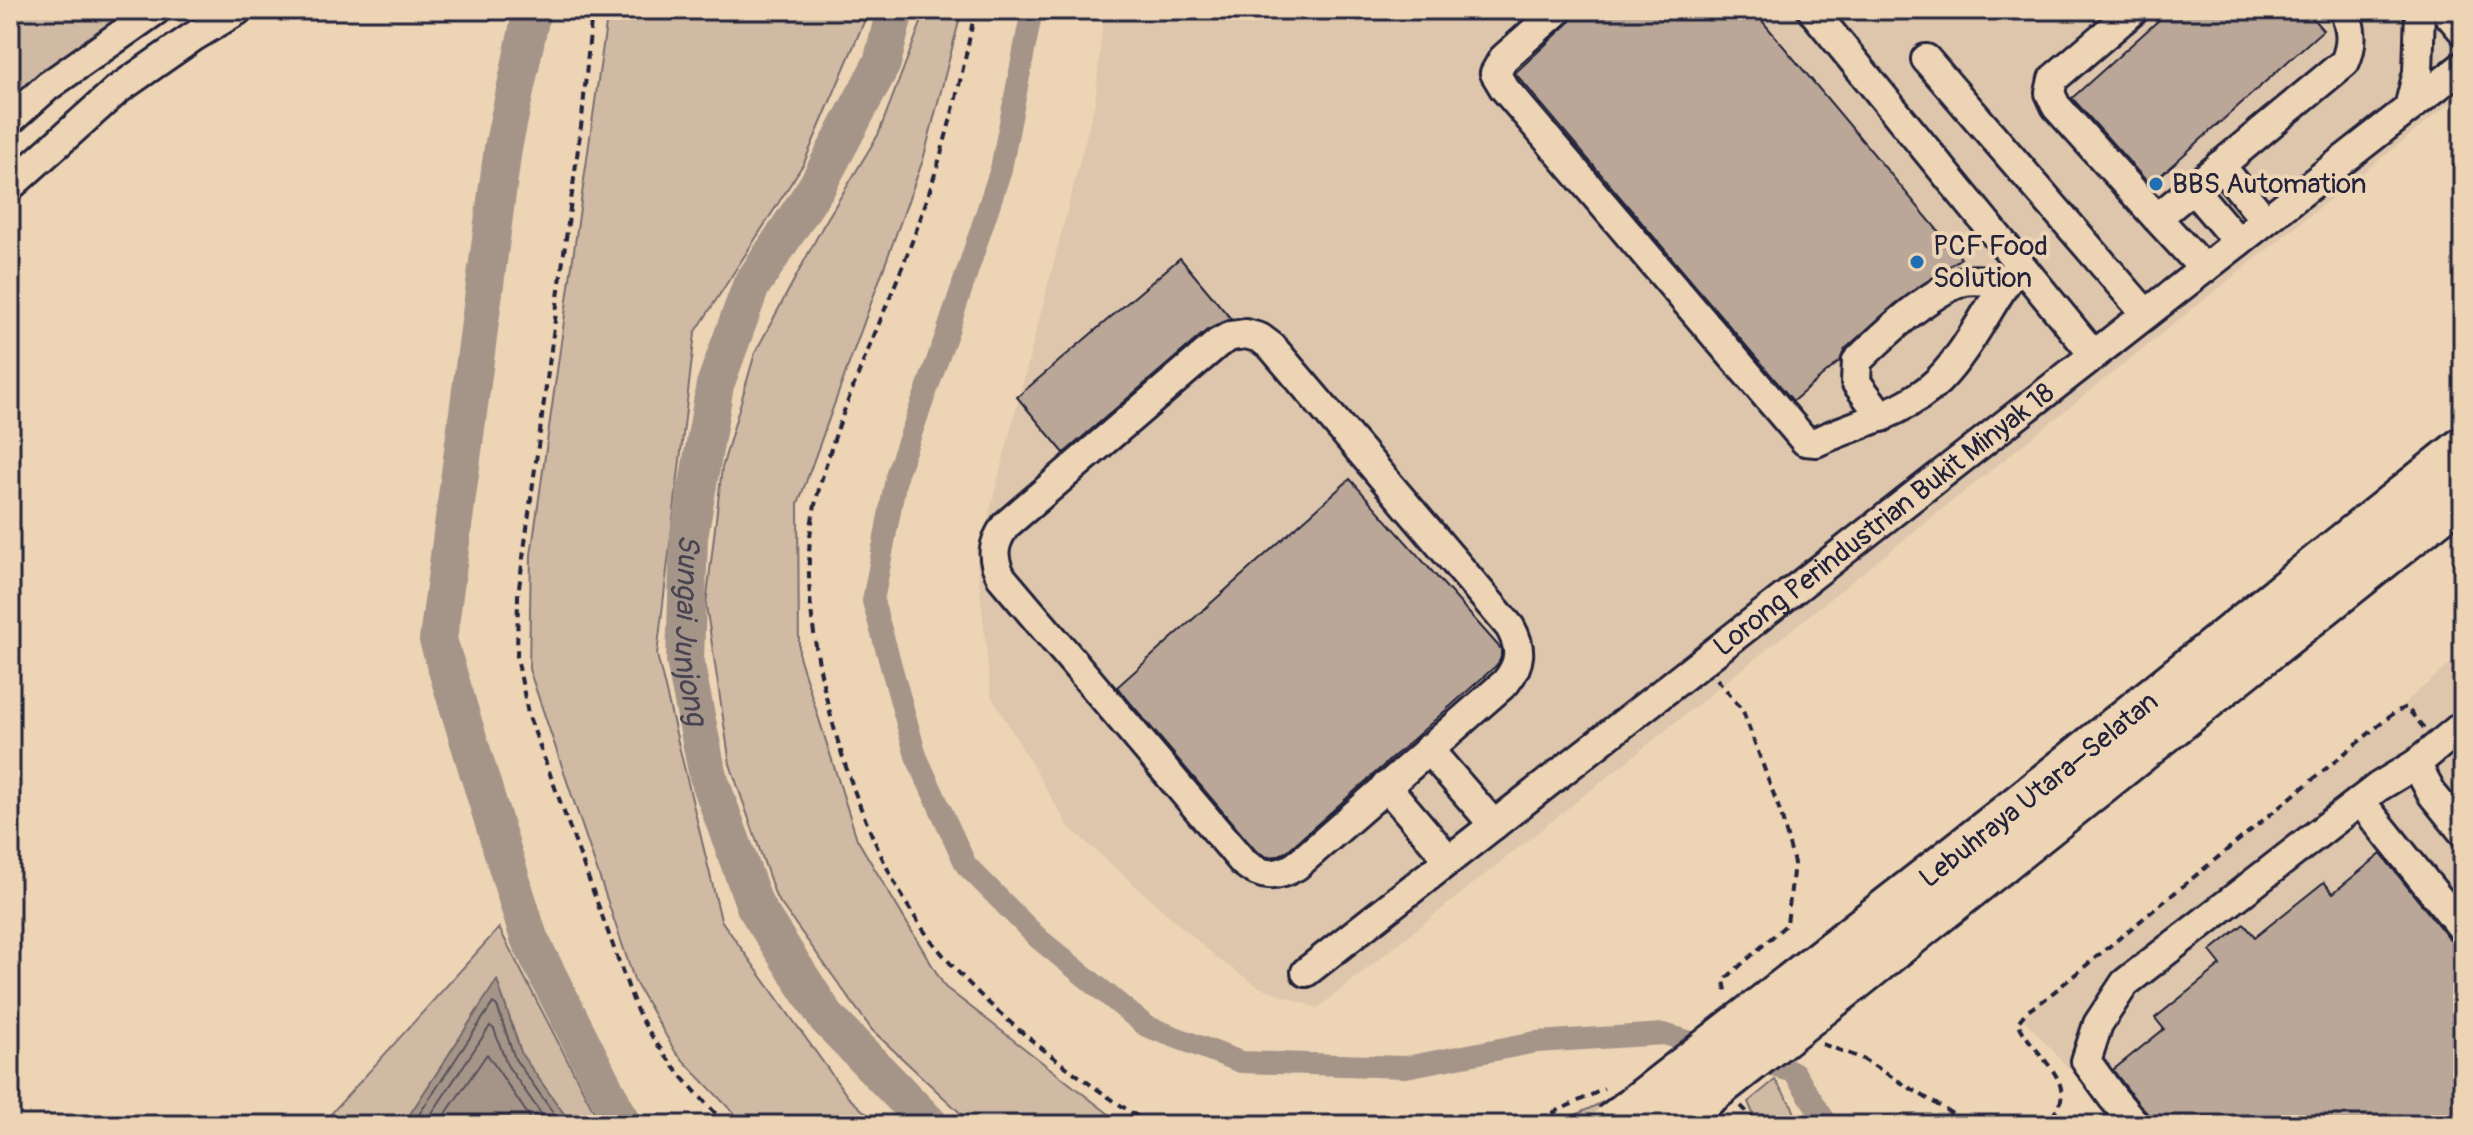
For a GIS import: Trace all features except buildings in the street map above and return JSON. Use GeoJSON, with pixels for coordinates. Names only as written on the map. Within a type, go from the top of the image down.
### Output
{"type":"FeatureCollection","features":[{"type":"Feature","properties":{"kind":"highway","name":"Lebuhraya Utara–Selatan"},"geometry":{"type":"LineString","coordinates":[[1668,1125],[2007,816],[2463,449]]}},
{"type":"Feature","properties":{"kind":"highway","name":"Lebuhraya Utara–Selatan"},"geometry":{"type":"LineString","coordinates":[[1612,1125],[1843,966],[2463,493]]}},
{"type":"Feature","properties":{"kind":"street"},"geometry":{"type":"LineString","coordinates":[[10,120],[48,86],[156,10]]}},
{"type":"Feature","properties":{"kind":"street"},"geometry":{"type":"LineString","coordinates":[[10,186],[117,90],[238,10]]}},
{"type":"Feature","properties":{"kind":"street"},"geometry":{"type":"LineString","coordinates":[[1558,10],[1503,59],[1495,73],[1504,88],[1805,441],[1816,442],[1882,417],[1937,382],[2012,273]]}},
{"type":"Feature","properties":{"kind":"street"},"geometry":{"type":"LineString","coordinates":[[1812,10],[2012,273],[2094,355]]}},
{"type":"Feature","properties":{"kind":"street"},"geometry":{"type":"LineString","coordinates":[[2134,10],[2053,79],[2050,93],[2056,106],[2204,269]]}},
{"type":"Feature","properties":{"kind":"street"},"geometry":{"type":"LineString","coordinates":[[2157,218],[2345,62],[2352,45],[2351,27],[2344,10]]}},
{"type":"Feature","properties":{"kind":"street"},"geometry":{"type":"LineString","coordinates":[[2409,108],[2418,72],[2420,10]]}},
{"type":"Feature","properties":{"kind":"street"},"geometry":{"type":"LineString","coordinates":[[2445,10],[2463,31]]}},
{"type":"Feature","properties":{"kind":"street"},"geometry":{"type":"LineString","coordinates":[[1926,59],[2146,314]]}},
{"type":"Feature","properties":{"kind":"street","name":"Lorong Perindustrian Bukit Minyak 18"},"geometry":{"type":"LineString","coordinates":[[1306,972],[2463,66]]}},
{"type":"Feature","properties":{"kind":"street"},"geometry":{"type":"LineString","coordinates":[[2220,165],[2265,220]]}},
{"type":"Feature","properties":{"kind":"street"},"geometry":{"type":"LineString","coordinates":[[2192,188],[2238,242]]}},
{"type":"Feature","properties":{"kind":"street"},"geometry":{"type":"LineString","coordinates":[[1882,417],[1856,382],[1857,361],[1933,297],[1963,281],[2012,273]]}},
{"type":"Feature","properties":{"kind":"street"},"geometry":{"type":"LineString","coordinates":[[1246,334],[1260,338],[1272,347],[1510,627],[1517,640],[1519,655],[1516,670],[1506,682],[1386,786],[1296,866],[1283,873],[1269,875],[1254,871],[1243,862],[1002,578],[995,565],[993,551],[997,537],[1018,515],[1218,343],[1231,336],[1246,334]]}},
{"type":"Feature","properties":{"kind":"street"},"geometry":{"type":"LineString","coordinates":[[2136,1125],[2086,1061],[2098,1024],[2125,983],[2360,801],[2416,764],[2463,725]]}},
{"type":"Feature","properties":{"kind":"street"},"geometry":{"type":"LineString","coordinates":[[1428,749],[1494,825]]}},
{"type":"Feature","properties":{"kind":"street"},"geometry":{"type":"LineString","coordinates":[[2416,764],[2424,782],[2463,832]]}},
{"type":"Feature","properties":{"kind":"street"},"geometry":{"type":"LineString","coordinates":[[1386,786],[1449,860]]}},
{"type":"Feature","properties":{"kind":"street"},"geometry":{"type":"LineString","coordinates":[[2360,801],[2463,929]]}},
{"type":"Feature","properties":{"kind":"path"},"geometry":{"type":"LineString","coordinates":[[592,10],[582,119],[518,595],[517,657],[532,725],[637,1011],[665,1057],[727,1125]]}},
{"type":"Feature","properties":{"kind":"path"},"geometry":{"type":"LineString","coordinates":[[975,10],[962,73],[922,213],[838,433],[815,503],[809,561],[812,625],[823,689],[870,829],[895,885],[928,936],[986,1002],[1059,1062],[1150,1125]]}},
{"type":"Feature","properties":{"kind":"path"},"geometry":{"type":"LineString","coordinates":[[2041,1125],[2054,1116],[2061,1097],[2060,1080],[2023,1034],[2018,1022],[2026,1012],[2395,712],[2406,707],[2439,745]]}},
{"type":"Feature","properties":{"kind":"shaded area"},"geometry":{"type":"Polygon","coordinates":[[[10,10],[137,10],[10,109],[10,10]]]}},
{"type":"Feature","properties":{"kind":"shaded area"},"geometry":{"type":"Polygon","coordinates":[[[608,10],[869,10],[804,163],[695,333],[657,655],[721,920],[848,1097],[879,1125],[745,1125],[676,1053],[635,982],[529,669],[531,555],[608,10]]]}},
{"type":"Feature","properties":{"kind":"shaded area"},"geometry":{"type":"Polygon","coordinates":[[[926,10],[962,10],[923,160],[798,504],[799,656],[857,839],[945,987],[1123,1125],[973,1125],[872,1030],[776,897],[730,764],[706,605],[722,468],[755,353],[823,226],[878,135],[926,10]]]}},
{"type":"Feature","properties":{"kind":"shaded area"},"geometry":{"type":"Polygon","coordinates":[[[1104,10],[2463,10],[2463,93],[1318,1008],[1259,987],[1218,959],[1068,826],[991,695],[977,561],[1095,102],[1104,10]]]}},
{"type":"Feature","properties":{"kind":"shaded area"},"geometry":{"type":"Polygon","coordinates":[[[2463,653],[2463,1125],[2120,1125],[2022,1017],[2352,748],[2463,653]]]}},
{"type":"Feature","properties":{"kind":"shaded area"},"geometry":{"type":"Polygon","coordinates":[[[499,928],[601,1125],[323,1125],[328,1117],[499,928]]]}},
{"type":"Feature","properties":{"kind":"shaded area"},"geometry":{"type":"Polygon","coordinates":[[[1775,1080],[1792,1106],[1799,1125],[1758,1125],[1748,1102],[1775,1080]]]}},
{"type":"Feature","properties":{"kind":"shaded area"},"geometry":{"type":"Polygon","coordinates":[[[1618,1095],[1623,1100],[1590,1125],[1554,1125],[1618,1095]]]}},
{"type":"Feature","properties":{"kind":"water"},"geometry":{"type":"Polygon","coordinates":[[[497,980],[522,1055],[572,1125],[403,1125],[497,980]]]}},
{"type":"Feature","properties":{"kind":"waterway"},"geometry":{"type":"LineString","coordinates":[[532,10],[503,148],[438,640],[529,938],[623,1125]]}},
{"type":"Feature","properties":{"kind":"waterway","name":"Sungai Junjong"},"geometry":{"type":"LineString","coordinates":[[895,10],[882,63],[817,186],[751,286],[715,385],[689,537],[685,661],[708,776],[755,906],[826,1017],[930,1125]]}},
{"type":"Feature","properties":{"kind":"waterway"},"geometry":{"type":"LineString","coordinates":[[1032,10],[1001,169],[897,473],[873,601],[916,756],[966,865],[1039,939],[1146,1026],[1241,1062],[1406,1067],[1536,1042],[1664,1034],[1715,1049]]}},
{"type":"Feature","properties":{"kind":"waterway"},"geometry":{"type":"LineString","coordinates":[[1748,1059],[1794,1072],[1828,1125]]}},
{"type":"Feature","properties":{"kind":"place","name":"BBS Automation"},"geometry":{"type":"Point","coordinates":[2156,184]}},
{"type":"Feature","properties":{"kind":"place","name":"PCF Food Solution"},"geometry":{"type":"Point","coordinates":[1917,262]}}]}
